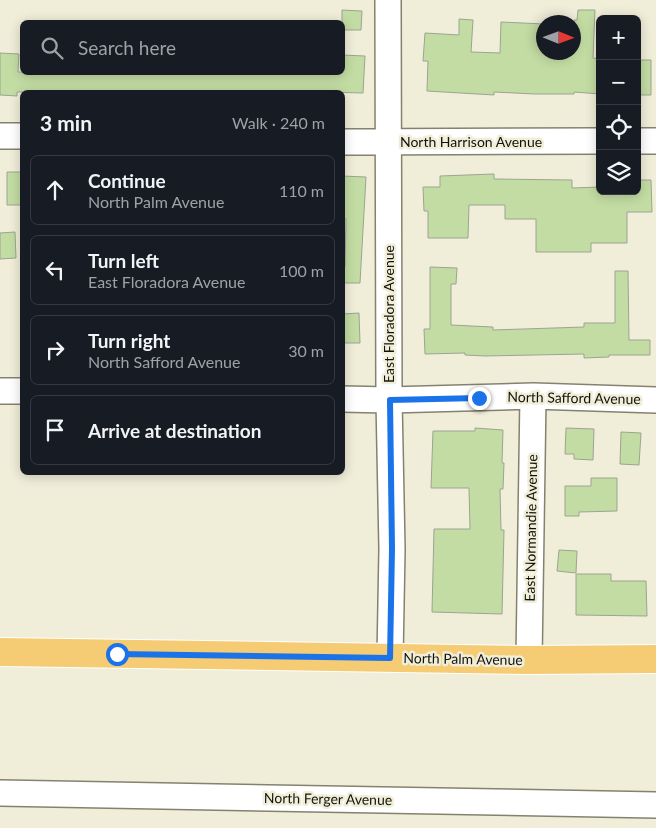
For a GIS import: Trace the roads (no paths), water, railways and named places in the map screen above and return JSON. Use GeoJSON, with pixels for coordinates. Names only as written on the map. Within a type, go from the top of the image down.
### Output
{"type":"FeatureCollection","features":[{"type":"Feature","properties":{"kind":"main road","name":"North Palm Avenue"},"geometry":{"type":"LineString","coordinates":[[0,652],[530,660],[656,658]]}},
{"type":"Feature","properties":{"kind":"street","name":"East Floradora Avenue"},"geometry":{"type":"LineString","coordinates":[[388,0],[387,142],[392,549],[390,658]]}},
{"type":"Feature","properties":{"kind":"street"},"geometry":{"type":"LineString","coordinates":[[0,136],[20,136]]}},
{"type":"Feature","properties":{"kind":"street","name":"North Harrison Avenue"},"geometry":{"type":"LineString","coordinates":[[345,142],[596,141]]}},
{"type":"Feature","properties":{"kind":"street"},"geometry":{"type":"LineString","coordinates":[[641,141],[656,141]]}},
{"type":"Feature","properties":{"kind":"street"},"geometry":{"type":"LineString","coordinates":[[0,391],[20,391]]}},
{"type":"Feature","properties":{"kind":"street","name":"North Safford Avenue"},"geometry":{"type":"LineString","coordinates":[[345,399],[390,400],[533,396],[656,400]]}},
{"type":"Feature","properties":{"kind":"street","name":"East Normandie Avenue"},"geometry":{"type":"LineString","coordinates":[[530,660],[533,396]]}},
{"type":"Feature","properties":{"kind":"street","name":"North Ferger Avenue"},"geometry":{"type":"LineString","coordinates":[[0,794],[656,805]]}}]}
